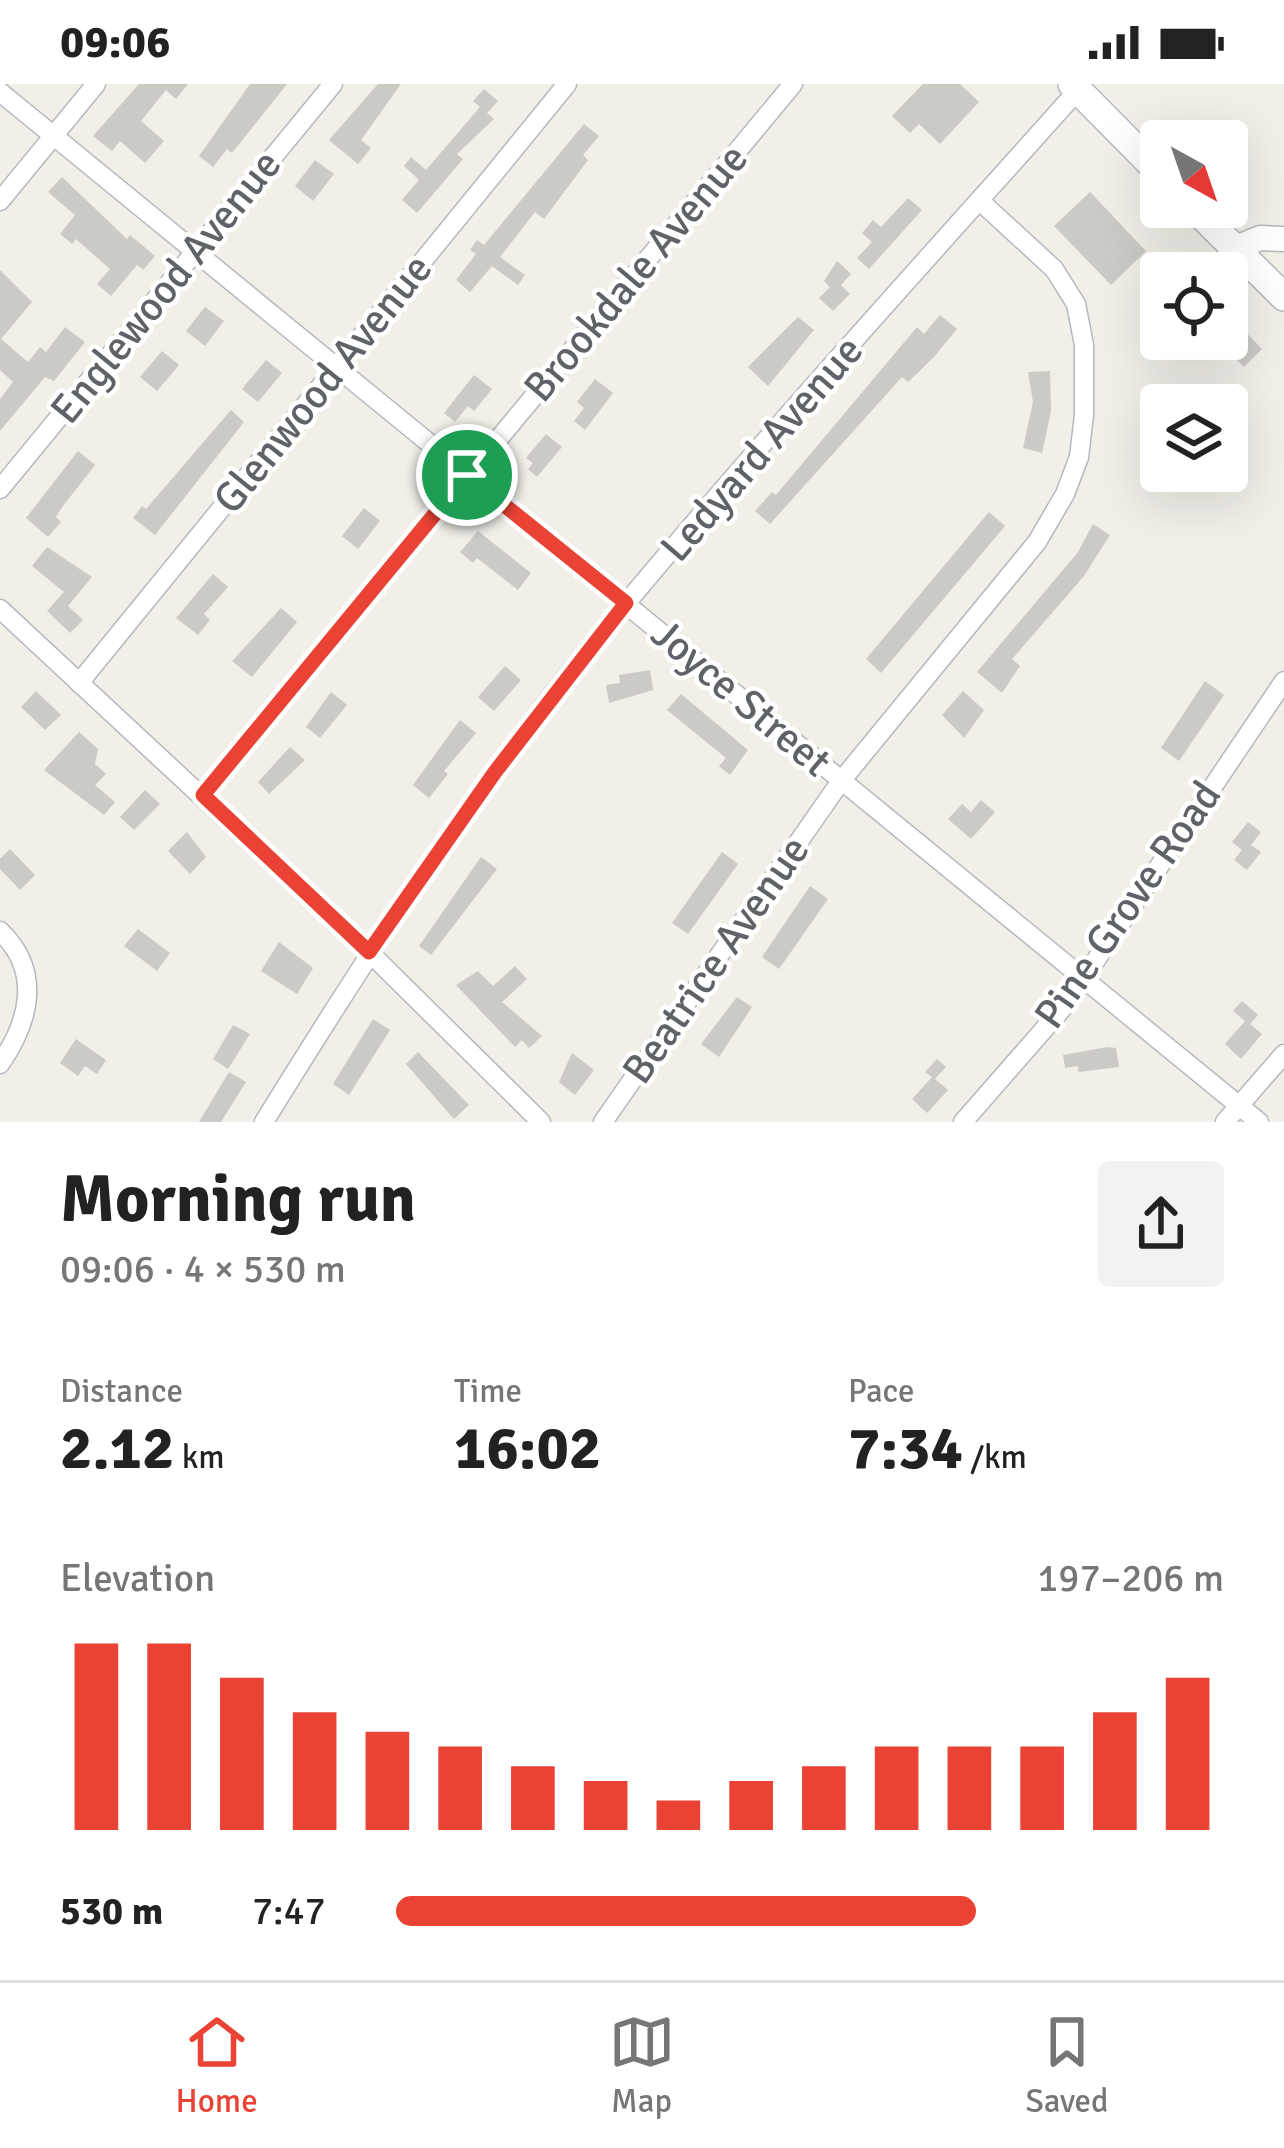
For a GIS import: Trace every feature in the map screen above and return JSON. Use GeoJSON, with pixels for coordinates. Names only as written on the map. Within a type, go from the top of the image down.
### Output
{"type":"FeatureCollection","features":[{"type":"Feature","properties":{"kind":"main road"},"geometry":{"type":"LineString","coordinates":[[1075,87],[1140,153]]}},
{"type":"Feature","properties":{"kind":"main road"},"geometry":{"type":"LineString","coordinates":[[1214,228],[1284,297]]}},
{"type":"Feature","properties":{"kind":"street"},"geometry":{"type":"LineString","coordinates":[[0,201],[96,84]]}},
{"type":"Feature","properties":{"kind":"street","name":"Englewood Avenue"},"geometry":{"type":"LineString","coordinates":[[0,489],[333,84]]}},
{"type":"Feature","properties":{"kind":"street","name":"Glenwood Avenue"},"geometry":{"type":"LineString","coordinates":[[79,683],[567,84]]}},
{"type":"Feature","properties":{"kind":"street","name":"Brookdale Avenue"},"geometry":{"type":"LineString","coordinates":[[203,795],[793,84]]}},
{"type":"Feature","properties":{"kind":"street","name":"Ledyard Avenue"},"geometry":{"type":"LineString","coordinates":[[264,1122],[369,952],[495,772],[626,603],[1075,87]]}},
{"type":"Feature","properties":{"kind":"street","name":"Joyce Street"},"geometry":{"type":"LineString","coordinates":[[0,92],[1258,1122]]}},
{"type":"Feature","properties":{"kind":"street","name":"Beatrice Avenue"},"geometry":{"type":"LineString","coordinates":[[603,1122],[841,781],[1036,542],[1079,457],[1084,345],[1076,304],[1054,269],[980,201]]}},
{"type":"Feature","properties":{"kind":"street"},"geometry":{"type":"LineString","coordinates":[[1234,249],[1260,238],[1284,238]]}},
{"type":"Feature","properties":{"kind":"street"},"geometry":{"type":"LineString","coordinates":[[0,609],[369,952],[541,1122]]}},
{"type":"Feature","properties":{"kind":"street","name":"Pine Grove Road"},"geometry":{"type":"LineString","coordinates":[[963,1122],[1067,1003],[1284,681]]}},
{"type":"Feature","properties":{"kind":"street"},"geometry":{"type":"LineString","coordinates":[[0,931],[25,964],[29,985],[17,1039],[0,1064]]}},
{"type":"Feature","properties":{"kind":"street"},"geometry":{"type":"LineString","coordinates":[[1225,1122],[1284,1054]]}},
{"type":"Feature","properties":{"kind":"building"},"geometry":{"type":"Polygon","coordinates":[[[139,84],[188,84],[176,99],[166,90],[141,121],[164,141],[145,163],[120,141],[112,151],[93,136],[139,84]]]}},
{"type":"Feature","properties":{"kind":"building"},"geometry":{"type":"Polygon","coordinates":[[[250,84],[287,84],[232,153],[227,149],[213,167],[199,156],[250,84]]]}},
{"type":"Feature","properties":{"kind":"building"},"geometry":{"type":"Polygon","coordinates":[[[378,84],[401,84],[361,140],[371,148],[358,164],[329,140],[378,84]]]}},
{"type":"Feature","properties":{"kind":"building"},"geometry":{"type":"Polygon","coordinates":[[[923,84],[960,84],[979,102],[940,144],[919,124],[910,133],[892,116],[923,84]]]}},
{"type":"Feature","properties":{"kind":"building"},"geometry":{"type":"Polygon","coordinates":[[[484,89],[498,101],[487,113],[494,119],[457,154],[463,159],[417,213],[402,200],[419,180],[404,166],[411,157],[426,170],[480,107],[473,101],[484,89]]]}},
{"type":"Feature","properties":{"kind":"building"},"geometry":{"type":"Polygon","coordinates":[[[584,124],[599,136],[583,155],[588,160],[544,219],[535,212],[500,257],[525,275],[518,285],[492,266],[470,292],[456,280],[476,254],[470,250],[477,240],[484,245],[584,124]]]}},
{"type":"Feature","properties":{"kind":"building"},"geometry":{"type":"Polygon","coordinates":[[[315,160],[334,174],[313,201],[295,186],[315,160]]]}},
{"type":"Feature","properties":{"kind":"building"},"geometry":{"type":"Polygon","coordinates":[[[62,177],[127,239],[130,235],[155,256],[143,270],[137,265],[111,296],[97,284],[110,269],[76,239],[72,244],[60,234],[75,215],[48,192],[62,177]]]}},
{"type":"Feature","properties":{"kind":"building"},"geometry":{"type":"Polygon","coordinates":[[[1090,192],[1146,251],[1111,285],[1054,226],[1090,192]]]}},
{"type":"Feature","properties":{"kind":"building"},"geometry":{"type":"Polygon","coordinates":[[[908,198],[922,210],[869,269],[857,258],[872,242],[862,233],[873,220],[881,227],[908,198]]]}},
{"type":"Feature","properties":{"kind":"building"},"geometry":{"type":"Polygon","coordinates":[[[837,261],[851,274],[841,285],[850,294],[833,311],[819,298],[830,287],[824,281],[837,261]]]}},
{"type":"Feature","properties":{"kind":"building"},"geometry":{"type":"Polygon","coordinates":[[[0,270],[32,302],[1,339],[28,362],[40,347],[46,352],[65,327],[85,342],[54,381],[45,377],[0,431],[0,399],[13,382],[0,370],[0,270]]]}},
{"type":"Feature","properties":{"kind":"building"},"geometry":{"type":"Polygon","coordinates":[[[205,307],[224,321],[205,346],[186,331],[205,307]]]}},
{"type":"Feature","properties":{"kind":"building"},"geometry":{"type":"Polygon","coordinates":[[[940,315],[957,329],[934,357],[908,382],[902,377],[770,524],[755,511],[772,492],[776,495],[917,327],[924,334],[940,315]]]}},
{"type":"Feature","properties":{"kind":"building"},"geometry":{"type":"Polygon","coordinates":[[[798,317],[814,330],[768,386],[748,367],[798,317]]]}},
{"type":"Feature","properties":{"kind":"building"},"geometry":{"type":"Polygon","coordinates":[[[1248,334],[1262,349],[1244,367],[1237,360],[1248,360],[1248,334]]]}},
{"type":"Feature","properties":{"kind":"building"},"geometry":{"type":"Polygon","coordinates":[[[162,351],[179,365],[157,391],[140,377],[162,351]]]}},
{"type":"Feature","properties":{"kind":"building"},"geometry":{"type":"Polygon","coordinates":[[[266,360],[282,373],[258,402],[242,389],[266,360]]]}},
{"type":"Feature","properties":{"kind":"building"},"geometry":{"type":"Polygon","coordinates":[[[1050,371],[1051,411],[1042,453],[1023,448],[1033,402],[1028,372],[1050,371]]]}},
{"type":"Feature","properties":{"kind":"building"},"geometry":{"type":"Polygon","coordinates":[[[474,375],[492,389],[474,411],[468,406],[455,422],[444,413],[474,375]]]}},
{"type":"Feature","properties":{"kind":"building"},"geometry":{"type":"Polygon","coordinates":[[[595,379],[613,393],[585,430],[574,421],[584,408],[577,402],[595,379]]]}},
{"type":"Feature","properties":{"kind":"building"},"geometry":{"type":"Polygon","coordinates":[[[231,410],[244,422],[155,535],[133,518],[231,410]]]}},
{"type":"Feature","properties":{"kind":"building"},"geometry":{"type":"Polygon","coordinates":[[[546,434],[562,447],[537,477],[528,469],[533,463],[526,458],[546,434]]]}},
{"type":"Feature","properties":{"kind":"building"},"geometry":{"type":"Polygon","coordinates":[[[78,451],[95,465],[63,506],[56,517],[61,522],[48,537],[26,518],[78,451]]]}},
{"type":"Feature","properties":{"kind":"building"},"geometry":{"type":"Polygon","coordinates":[[[364,508],[380,521],[358,549],[342,536],[364,508]]]}},
{"type":"Feature","properties":{"kind":"building"},"geometry":{"type":"Polygon","coordinates":[[[989,512],[1005,526],[881,673],[866,659],[989,512]]]}},
{"type":"Feature","properties":{"kind":"building"},"geometry":{"type":"Polygon","coordinates":[[[1093,524],[1110,535],[1084,576],[1012,659],[1020,666],[1002,693],[977,672],[1078,552],[1093,524]]]}},
{"type":"Feature","properties":{"kind":"building"},"geometry":{"type":"Polygon","coordinates":[[[478,531],[531,573],[518,590],[477,558],[473,563],[460,552],[478,531]]]}},
{"type":"Feature","properties":{"kind":"building"},"geometry":{"type":"Polygon","coordinates":[[[47,547],[92,577],[68,606],[83,620],[70,633],[47,611],[64,592],[32,566],[47,547]]]}},
{"type":"Feature","properties":{"kind":"building"},"geometry":{"type":"Polygon","coordinates":[[[213,574],[228,587],[204,614],[210,620],[198,635],[176,618],[213,574]]]}},
{"type":"Feature","properties":{"kind":"building"},"geometry":{"type":"Polygon","coordinates":[[[281,608],[297,622],[252,677],[232,661],[281,608]]]}},
{"type":"Feature","properties":{"kind":"building"},"geometry":{"type":"Polygon","coordinates":[[[505,666],[521,680],[494,711],[478,697],[505,666]]]}},
{"type":"Feature","properties":{"kind":"building"},"geometry":{"type":"Polygon","coordinates":[[[650,670],[653,690],[609,703],[606,685],[620,683],[619,675],[650,670]]]}},
{"type":"Feature","properties":{"kind":"building"},"geometry":{"type":"Polygon","coordinates":[[[1205,681],[1224,695],[1179,761],[1161,748],[1205,681]]]}},
{"type":"Feature","properties":{"kind":"building"},"geometry":{"type":"Polygon","coordinates":[[[36,691],[61,715],[45,730],[21,707],[36,691]]]}},
{"type":"Feature","properties":{"kind":"building"},"geometry":{"type":"Polygon","coordinates":[[[963,691],[984,710],[964,738],[942,715],[963,691]]]}},
{"type":"Feature","properties":{"kind":"building"},"geometry":{"type":"Polygon","coordinates":[[[331,692],[347,705],[320,738],[306,727],[331,692]]]}},
{"type":"Feature","properties":{"kind":"building"},"geometry":{"type":"Polygon","coordinates":[[[681,694],[748,750],[730,775],[719,766],[726,758],[667,710],[681,694]]]}},
{"type":"Feature","properties":{"kind":"building"},"geometry":{"type":"Polygon","coordinates":[[[460,720],[476,733],[444,771],[448,774],[429,798],[413,785],[460,720]]]}},
{"type":"Feature","properties":{"kind":"building"},"geometry":{"type":"Polygon","coordinates":[[[79,732],[98,749],[95,764],[106,774],[95,785],[115,802],[104,815],[44,770],[79,732]]]}},
{"type":"Feature","properties":{"kind":"building"},"geometry":{"type":"Polygon","coordinates":[[[290,747],[305,760],[269,794],[258,782],[290,747]]]}},
{"type":"Feature","properties":{"kind":"building"},"geometry":{"type":"Polygon","coordinates":[[[145,790],[160,804],[134,830],[120,817],[145,790]]]}},
{"type":"Feature","properties":{"kind":"building"},"geometry":{"type":"Polygon","coordinates":[[[981,800],[995,812],[971,839],[948,819],[962,804],[971,812],[981,800]]]}},
{"type":"Feature","properties":{"kind":"building"},"geometry":{"type":"Polygon","coordinates":[[[1248,822],[1261,832],[1251,845],[1261,852],[1247,870],[1234,860],[1242,850],[1232,842],[1248,822]]]}},
{"type":"Feature","properties":{"kind":"building"},"geometry":{"type":"Polygon","coordinates":[[[187,832],[206,857],[190,874],[168,851],[187,832]]]}},
{"type":"Feature","properties":{"kind":"building"},"geometry":{"type":"Polygon","coordinates":[[[10,849],[35,875],[20,890],[0,869],[0,859],[10,849]]]}},
{"type":"Feature","properties":{"kind":"building"},"geometry":{"type":"Polygon","coordinates":[[[722,852],[738,864],[688,934],[672,923],[722,852]]]}},
{"type":"Feature","properties":{"kind":"building"},"geometry":{"type":"Polygon","coordinates":[[[481,857],[497,869],[431,955],[419,946],[481,857]]]}},
{"type":"Feature","properties":{"kind":"building"},"geometry":{"type":"Polygon","coordinates":[[[810,886],[828,899],[779,969],[762,957],[810,886]]]}},
{"type":"Feature","properties":{"kind":"building"},"geometry":{"type":"Polygon","coordinates":[[[138,929],[170,953],[157,971],[124,946],[138,929]]]}},
{"type":"Feature","properties":{"kind":"building"},"geometry":{"type":"Polygon","coordinates":[[[279,942],[313,968],[297,994],[261,971],[279,942]]]}},
{"type":"Feature","properties":{"kind":"building"},"geometry":{"type":"Polygon","coordinates":[[[515,966],[527,979],[502,1002],[542,1036],[529,1048],[522,1040],[515,1047],[456,985],[478,971],[493,986],[515,966]]]}},
{"type":"Feature","properties":{"kind":"building"},"geometry":{"type":"Polygon","coordinates":[[[737,997],[752,1007],[719,1057],[701,1044],[737,997]]]}},
{"type":"Feature","properties":{"kind":"building"},"geometry":{"type":"Polygon","coordinates":[[[1242,1001],[1258,1015],[1250,1024],[1262,1034],[1241,1059],[1225,1044],[1245,1021],[1233,1011],[1242,1001]]]}},
{"type":"Feature","properties":{"kind":"building"},"geometry":{"type":"Polygon","coordinates":[[[373,1019],[390,1030],[349,1095],[333,1084],[373,1019]]]}},
{"type":"Feature","properties":{"kind":"building"},"geometry":{"type":"Polygon","coordinates":[[[233,1025],[250,1034],[228,1069],[213,1059],[233,1025]]]}},
{"type":"Feature","properties":{"kind":"building"},"geometry":{"type":"Polygon","coordinates":[[[76,1039],[106,1060],[97,1074],[85,1066],[78,1076],[60,1063],[76,1039]]]}},
{"type":"Feature","properties":{"kind":"building"},"geometry":{"type":"Polygon","coordinates":[[[1116,1048],[1119,1067],[1078,1072],[1078,1066],[1065,1068],[1063,1055],[1116,1048]]]}},
{"type":"Feature","properties":{"kind":"building"},"geometry":{"type":"Polygon","coordinates":[[[418,1052],[469,1105],[454,1119],[406,1064],[418,1052]]]}},
{"type":"Feature","properties":{"kind":"building"},"geometry":{"type":"Polygon","coordinates":[[[572,1053],[594,1070],[575,1095],[559,1082],[572,1053]]]}},
{"type":"Feature","properties":{"kind":"building"},"geometry":{"type":"Polygon","coordinates":[[[937,1059],[946,1067],[935,1079],[948,1090],[927,1113],[912,1099],[932,1077],[925,1072],[937,1059]]]}},
{"type":"Feature","properties":{"kind":"building"},"geometry":{"type":"Polygon","coordinates":[[[229,1072],[246,1082],[221,1122],[199,1122],[229,1072]]]}},
{"type":"Feature","properties":{"kind":"route"},"geometry":{"type":"LineString","coordinates":[[467,475],[626,603],[495,772],[369,952],[203,795],[467,475]]}}]}
